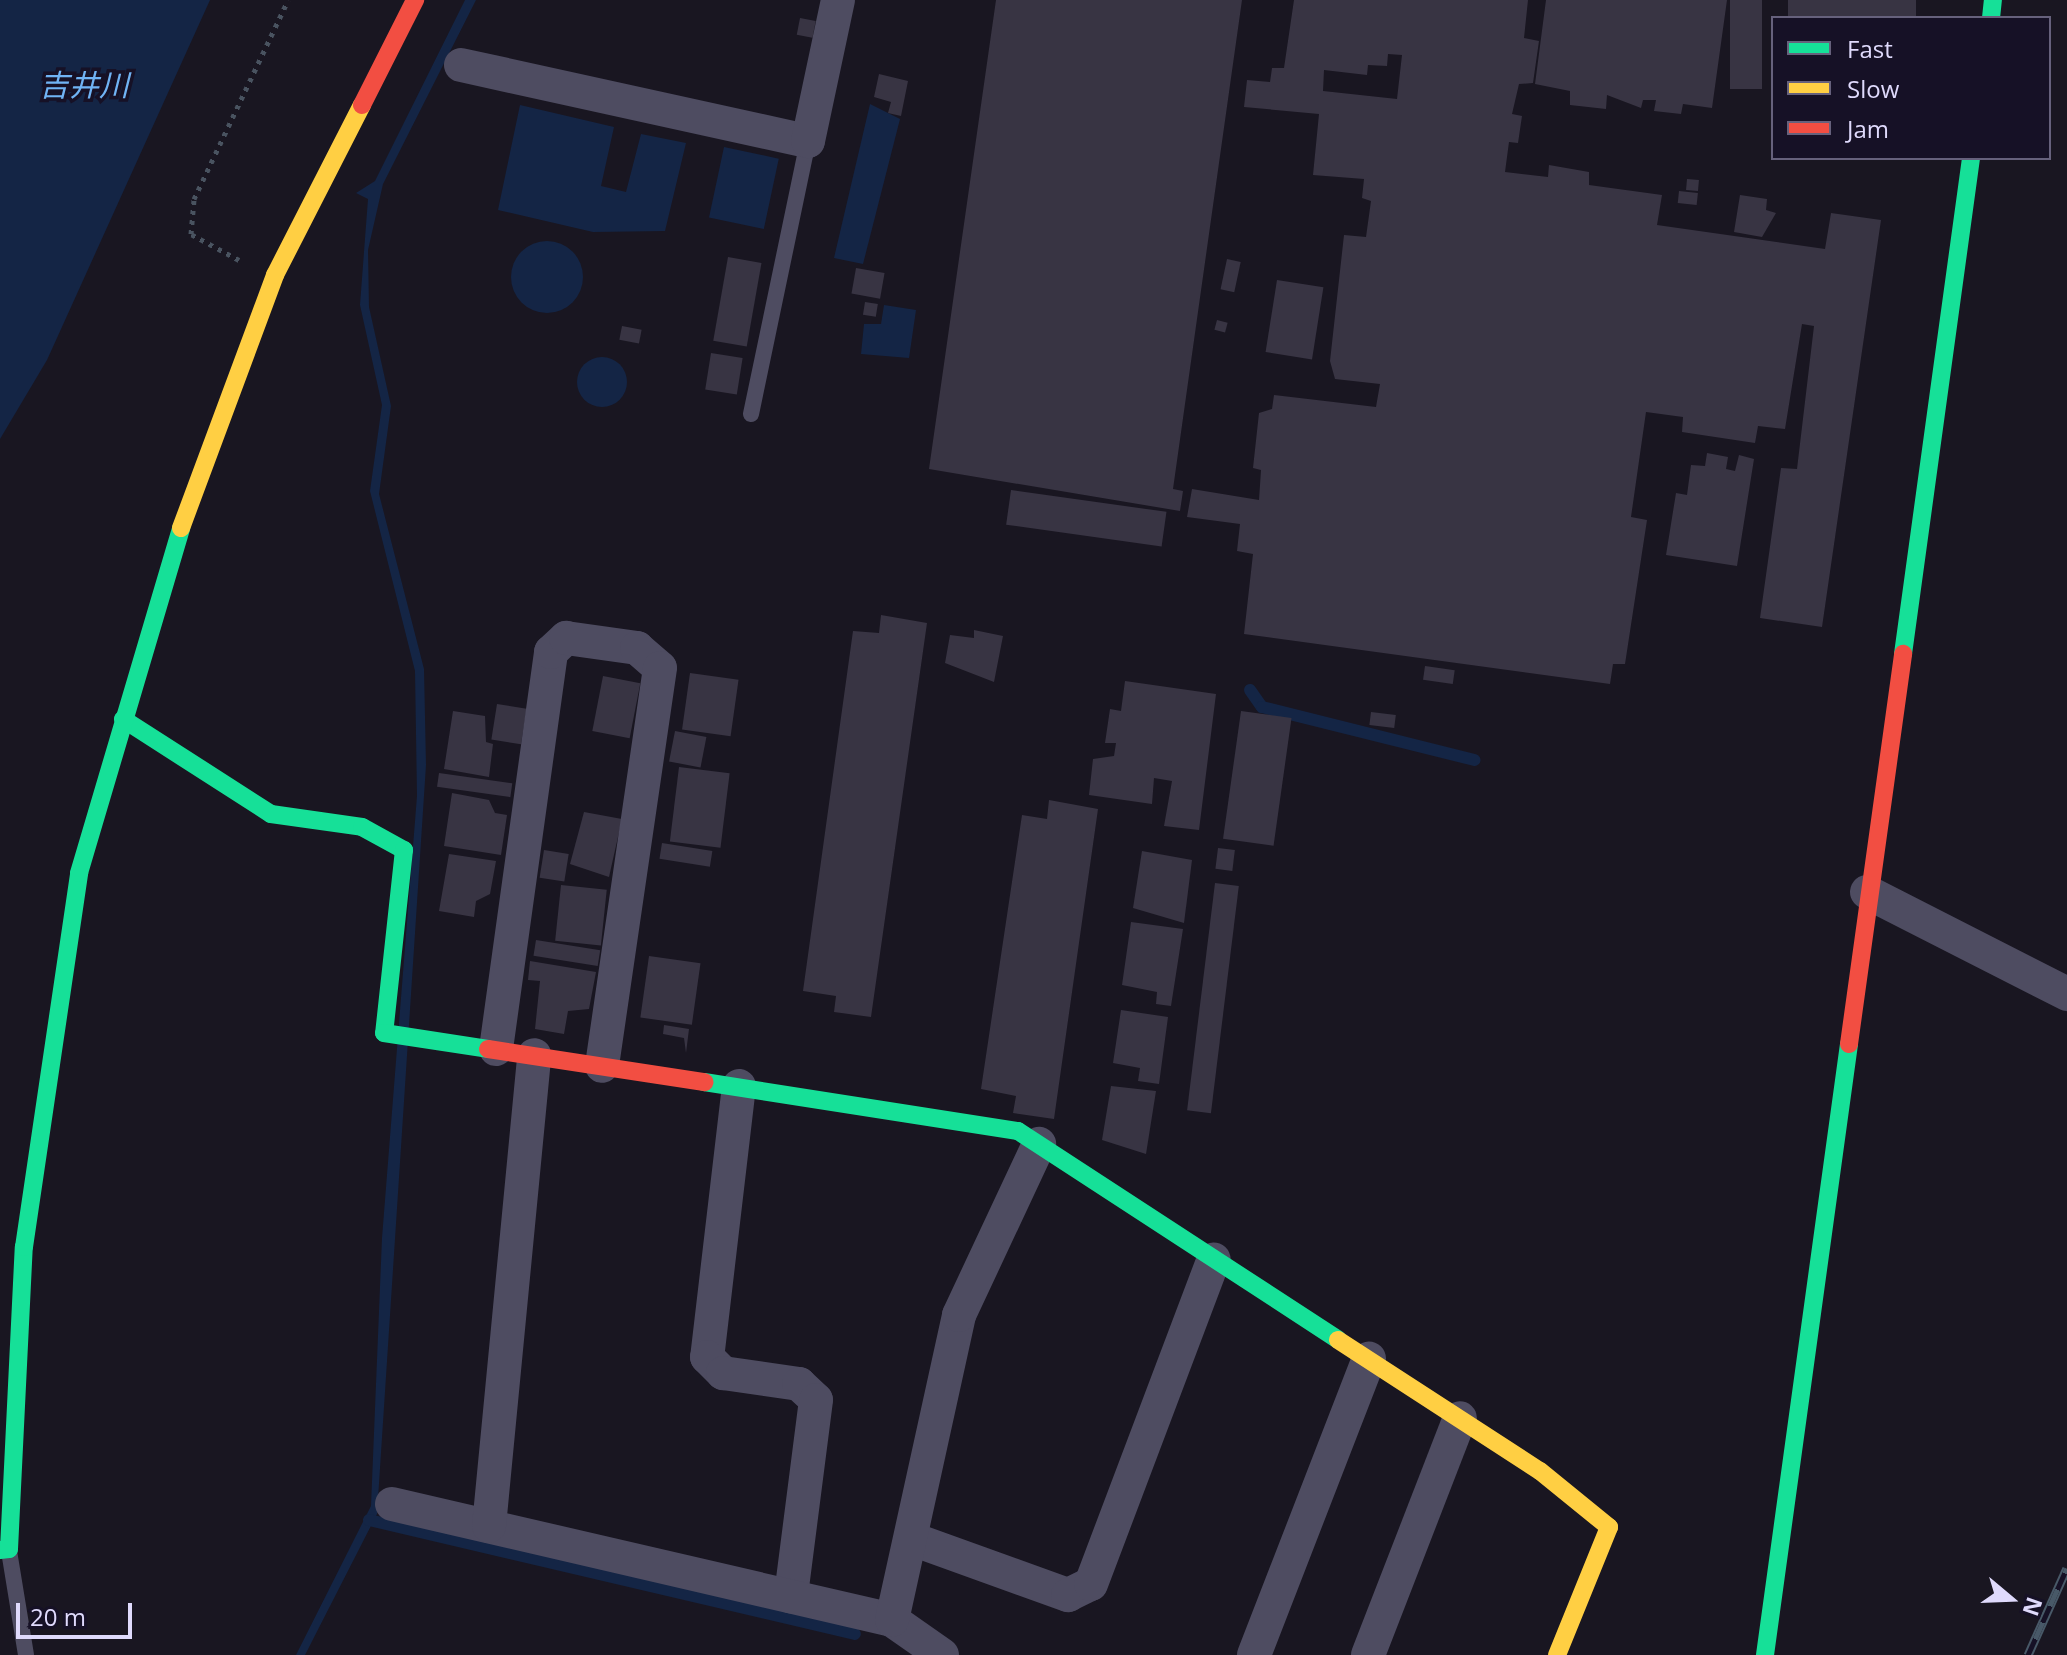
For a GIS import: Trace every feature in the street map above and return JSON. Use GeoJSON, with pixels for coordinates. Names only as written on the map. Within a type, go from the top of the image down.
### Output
{"type":"FeatureCollection","features":[{"type":"Feature","properties":{"kind":"street"},"geometry":{"type":"LineString","coordinates":[[4,1549],[24,1247],[79,873],[168,562],[275,275],[415,0]]}},
{"type":"Feature","properties":{"kind":"street"},"geometry":{"type":"LineString","coordinates":[[461,65],[808,141],[838,0]]}},
{"type":"Feature","properties":{"kind":"street"},"geometry":{"type":"LineString","coordinates":[[1765,1655],[1867,892],[1971,160]]}},
{"type":"Feature","properties":{"kind":"street"},"geometry":{"type":"LineString","coordinates":[[496,1049],[551,652],[566,638],[637,648],[660,668],[602,1066]]}},
{"type":"Feature","properties":{"kind":"street"},"geometry":{"type":"LineString","coordinates":[[123,719],[271,814],[362,827],[404,850],[384,1033],[1004,1128],[1039,1144],[1460,1418],[1609,1527],[1557,1655]]}},
{"type":"Feature","properties":{"kind":"street"},"geometry":{"type":"LineString","coordinates":[[1867,892],[2067,994]]}},
{"type":"Feature","properties":{"kind":"street"},"geometry":{"type":"LineString","coordinates":[[489,1526],[534,1055]]}},
{"type":"Feature","properties":{"kind":"street"},"geometry":{"type":"LineString","coordinates":[[739,1086],[707,1357],[723,1373],[799,1384],[816,1400],[791,1596]]}},
{"type":"Feature","properties":{"kind":"street"},"geometry":{"type":"LineString","coordinates":[[892,1620],[915,1540],[959,1315],[1039,1144]]}},
{"type":"Feature","properties":{"kind":"street"},"geometry":{"type":"LineString","coordinates":[[915,1540],[1068,1595],[1091,1584],[1214,1259]]}},
{"type":"Feature","properties":{"kind":"street"},"geometry":{"type":"LineString","coordinates":[[1254,1655],[1369,1359]]}},
{"type":"Feature","properties":{"kind":"street"},"geometry":{"type":"LineString","coordinates":[[1368,1655],[1460,1418]]}},
{"type":"Feature","properties":{"kind":"street"},"geometry":{"type":"LineString","coordinates":[[392,1504],[892,1620],[942,1655]]}},
{"type":"Feature","properties":{"kind":"lane"},"geometry":{"type":"LineString","coordinates":[[751,414],[808,141]]}},
{"type":"Feature","properties":{"kind":"lane"},"geometry":{"type":"LineString","coordinates":[[4,1549],[26,1655]]}},
{"type":"Feature","properties":{"kind":"path"},"geometry":{"type":"LineString","coordinates":[[275,275],[191,234],[194,199],[288,0]]}},
{"type":"Feature","properties":{"kind":"water","name":"吉井川"},"geometry":{"type":"Polygon","coordinates":[[[0,0],[210,0],[47,360],[0,439],[0,0]]]}},
{"type":"Feature","properties":{"kind":"water"},"geometry":{"type":"Polygon","coordinates":[[[465,0],[476,0],[383,184],[368,250],[369,307],[391,406],[379,494],[424,669],[426,765],[377,1514],[305,1655],[296,1655],[371,1506],[382,1238],[417,796],[415,671],[370,491],[382,405],[360,305],[368,199],[356,193],[375,181],[465,0]]]}},
{"type":"Feature","properties":{"kind":"water"},"geometry":{"type":"Polygon","coordinates":[[[870,104],[900,119],[863,264],[834,258],[870,104]]]}},
{"type":"Feature","properties":{"kind":"water"},"geometry":{"type":"Polygon","coordinates":[[[520,105],[614,127],[601,186],[626,192],[641,134],[686,143],[665,231],[593,232],[498,210],[520,105]]]}},
{"type":"Feature","properties":{"kind":"water"},"geometry":{"type":"Polygon","coordinates":[[[724,147],[779,159],[764,229],[709,217],[724,147]]]}},
{"type":"Feature","properties":{"kind":"water"},"geometry":{"type":"Polygon","coordinates":[[[554,241],[573,251],[581,263],[581,291],[573,303],[561,311],[540,313],[521,303],[513,291],[511,270],[521,251],[533,243],[554,241]]]}},
{"type":"Feature","properties":{"kind":"water"},"geometry":{"type":"Polygon","coordinates":[[[884,305],[916,310],[909,358],[861,354],[864,324],[881,324],[884,305]]]}},
{"type":"Feature","properties":{"kind":"water"},"geometry":{"type":"Polygon","coordinates":[[[602,357],[620,364],[627,382],[620,400],[602,407],[584,400],[577,382],[584,364],[602,357]]]}},
{"type":"Feature","properties":{"kind":"building"},"geometry":{"type":"Polygon","coordinates":[[[996,0],[1242,0],[1173,489],[1183,491],[1180,511],[929,469],[996,0]]]}},
{"type":"Feature","properties":{"kind":"building"},"geometry":{"type":"Polygon","coordinates":[[[1294,0],[1528,0],[1524,38],[1539,41],[1533,83],[1519,84],[1512,114],[1522,116],[1518,143],[1509,142],[1505,172],[1548,177],[1549,165],[1589,172],[1589,185],[1662,195],[1657,225],[1825,249],[1831,213],[1881,220],[1822,627],[1760,618],[1781,468],[1797,469],[1814,326],[1802,324],[1785,429],[1758,426],[1755,443],[1682,432],[1683,417],[1646,412],[1631,517],[1647,520],[1625,664],[1613,664],[1610,684],[1244,634],[1253,554],[1237,551],[1240,524],[1187,517],[1192,489],[1259,500],[1261,470],[1253,468],[1259,413],[1272,409],[1274,395],[1376,407],[1380,384],[1335,379],[1330,361],[1344,235],[1366,237],[1371,201],[1362,198],[1364,179],[1313,175],[1319,114],[1244,107],[1247,80],[1270,82],[1272,68],[1284,68],[1294,0]],[[1388,54],[1387,66],[1368,65],[1367,75],[1324,70],[1323,91],[1397,99],[1402,55],[1388,54]]]}},
{"type":"Feature","properties":{"kind":"building"},"geometry":{"type":"Polygon","coordinates":[[[1546,0],[1727,0],[1712,108],[1683,104],[1681,114],[1654,111],[1656,100],[1643,100],[1641,108],[1607,95],[1606,109],[1570,105],[1570,91],[1535,84],[1546,0]]]}},
{"type":"Feature","properties":{"kind":"building"},"geometry":{"type":"Polygon","coordinates":[[[1730,0],[1762,0],[1762,89],[1730,89],[1730,0]]]}},
{"type":"Feature","properties":{"kind":"building"},"geometry":{"type":"Polygon","coordinates":[[[1788,0],[1916,0],[1916,16],[1788,16],[1788,0]]]}},
{"type":"Feature","properties":{"kind":"building"},"geometry":{"type":"Polygon","coordinates":[[[800,18],[816,21],[812,38],[797,35],[800,18]]]}},
{"type":"Feature","properties":{"kind":"building"},"geometry":{"type":"Polygon","coordinates":[[[879,74],[908,81],[901,116],[888,113],[891,102],[874,97],[879,74]]]}},
{"type":"Feature","properties":{"kind":"building"},"geometry":{"type":"Polygon","coordinates":[[[1687,179],[1699,180],[1698,191],[1686,190],[1687,179]]]}},
{"type":"Feature","properties":{"kind":"building"},"geometry":{"type":"Polygon","coordinates":[[[1679,191],[1698,193],[1697,205],[1678,203],[1679,191]]]}},
{"type":"Feature","properties":{"kind":"building"},"geometry":{"type":"Polygon","coordinates":[[[1740,195],[1767,199],[1766,210],[1776,213],[1762,237],[1734,232],[1740,195]]]}},
{"type":"Feature","properties":{"kind":"building"},"geometry":{"type":"Polygon","coordinates":[[[728,257],[761,263],[747,347],[713,341],[728,257]]]}},
{"type":"Feature","properties":{"kind":"building"},"geometry":{"type":"Polygon","coordinates":[[[1227,259],[1241,262],[1234,292],[1221,289],[1227,259]]]}},
{"type":"Feature","properties":{"kind":"building"},"geometry":{"type":"Polygon","coordinates":[[[856,268],[885,273],[880,299],[851,294],[856,268]]]}},
{"type":"Feature","properties":{"kind":"building"},"geometry":{"type":"Polygon","coordinates":[[[1277,280],[1323,287],[1312,359],[1266,352],[1277,280]]]}},
{"type":"Feature","properties":{"kind":"building"},"geometry":{"type":"Polygon","coordinates":[[[865,302],[878,304],[876,317],[863,315],[865,302]]]}},
{"type":"Feature","properties":{"kind":"building"},"geometry":{"type":"Polygon","coordinates":[[[1217,320],[1228,323],[1225,333],[1214,330],[1217,320]]]}},
{"type":"Feature","properties":{"kind":"building"},"geometry":{"type":"Polygon","coordinates":[[[622,326],[642,330],[639,344],[619,340],[622,326]]]}},
{"type":"Feature","properties":{"kind":"building"},"geometry":{"type":"Polygon","coordinates":[[[711,353],[743,358],[737,395],[705,390],[711,353]]]}},
{"type":"Feature","properties":{"kind":"building"},"geometry":{"type":"Polygon","coordinates":[[[1707,453],[1728,457],[1726,469],[1735,471],[1739,455],[1754,459],[1737,566],[1666,555],[1676,493],[1687,495],[1691,465],[1705,466],[1707,453]]]}},
{"type":"Feature","properties":{"kind":"building"},"geometry":{"type":"Polygon","coordinates":[[[1011,490],[1166,512],[1162,547],[1006,525],[1011,490]]]}},
{"type":"Feature","properties":{"kind":"building"},"geometry":{"type":"Polygon","coordinates":[[[881,615],[927,623],[871,1017],[834,1012],[836,996],[803,991],[853,631],[879,633],[881,615]]]}},
{"type":"Feature","properties":{"kind":"building"},"geometry":{"type":"Polygon","coordinates":[[[974,630],[1003,636],[994,682],[945,663],[950,635],[974,638],[974,630]]]}},
{"type":"Feature","properties":{"kind":"building"},"geometry":{"type":"Polygon","coordinates":[[[1425,666],[1455,670],[1453,684],[1423,680],[1425,666]]]}},
{"type":"Feature","properties":{"kind":"building"},"geometry":{"type":"Polygon","coordinates":[[[690,673],[739,680],[731,736],[682,729],[690,673]]]}},
{"type":"Feature","properties":{"kind":"building"},"geometry":{"type":"Polygon","coordinates":[[[603,676],[640,683],[630,738],[592,731],[603,676]]]}},
{"type":"Feature","properties":{"kind":"building"},"geometry":{"type":"Polygon","coordinates":[[[1125,681],[1216,694],[1199,830],[1164,826],[1172,781],[1154,778],[1152,804],[1089,795],[1093,759],[1114,756],[1116,743],[1105,743],[1110,709],[1121,711],[1125,681]]]}},
{"type":"Feature","properties":{"kind":"building"},"geometry":{"type":"Polygon","coordinates":[[[497,704],[527,709],[521,744],[491,740],[497,704]]]}},
{"type":"Feature","properties":{"kind":"building"},"geometry":{"type":"Polygon","coordinates":[[[453,711],[485,716],[486,742],[493,744],[489,777],[444,769],[453,711]]]}},
{"type":"Feature","properties":{"kind":"building"},"geometry":{"type":"Polygon","coordinates":[[[1241,711],[1292,718],[1274,846],[1223,839],[1241,711]]]}},
{"type":"Feature","properties":{"kind":"building"},"geometry":{"type":"Polygon","coordinates":[[[1371,712],[1396,715],[1394,728],[1369,725],[1371,712]]]}},
{"type":"Feature","properties":{"kind":"building"},"geometry":{"type":"Polygon","coordinates":[[[675,731],[706,737],[700,768],[669,761],[675,731]]]}},
{"type":"Feature","properties":{"kind":"building"},"geometry":{"type":"Polygon","coordinates":[[[679,767],[730,773],[720,848],[670,841],[679,767]]]}},
{"type":"Feature","properties":{"kind":"building"},"geometry":{"type":"Polygon","coordinates":[[[439,773],[512,783],[510,797],[437,787],[439,773]]]}},
{"type":"Feature","properties":{"kind":"building"},"geometry":{"type":"Polygon","coordinates":[[[452,793],[489,800],[495,813],[507,815],[501,855],[444,846],[452,793]]]}},
{"type":"Feature","properties":{"kind":"building"},"geometry":{"type":"Polygon","coordinates":[[[1049,800],[1098,809],[1054,1119],[1013,1113],[1016,1096],[981,1089],[1022,815],[1047,819],[1049,800]]]}},
{"type":"Feature","properties":{"kind":"building"},"geometry":{"type":"Polygon","coordinates":[[[584,812],[622,819],[609,877],[570,864],[584,812]]]}},
{"type":"Feature","properties":{"kind":"building"},"geometry":{"type":"Polygon","coordinates":[[[662,843],[712,851],[710,867],[659,859],[662,843]]]}},
{"type":"Feature","properties":{"kind":"building"},"geometry":{"type":"Polygon","coordinates":[[[1218,848],[1235,850],[1232,871],[1215,869],[1218,848]]]}},
{"type":"Feature","properties":{"kind":"building"},"geometry":{"type":"Polygon","coordinates":[[[544,850],[569,854],[564,882],[540,878],[544,850]]]}},
{"type":"Feature","properties":{"kind":"building"},"geometry":{"type":"Polygon","coordinates":[[[1142,851],[1192,860],[1184,923],[1133,908],[1142,851]]]}},
{"type":"Feature","properties":{"kind":"building"},"geometry":{"type":"Polygon","coordinates":[[[449,854],[496,861],[490,894],[476,901],[474,917],[439,911],[449,854]]]}},
{"type":"Feature","properties":{"kind":"building"},"geometry":{"type":"Polygon","coordinates":[[[1215,883],[1239,886],[1211,1113],[1187,1110],[1215,883]]]}},
{"type":"Feature","properties":{"kind":"building"},"geometry":{"type":"Polygon","coordinates":[[[561,885],[607,890],[601,946],[555,941],[561,885]]]}},
{"type":"Feature","properties":{"kind":"building"},"geometry":{"type":"Polygon","coordinates":[[[1131,922],[1183,929],[1171,1006],[1156,1004],[1157,992],[1122,985],[1131,922]]]}},
{"type":"Feature","properties":{"kind":"building"},"geometry":{"type":"Polygon","coordinates":[[[536,940],[600,950],[598,966],[533,956],[536,940]]]}},
{"type":"Feature","properties":{"kind":"building"},"geometry":{"type":"Polygon","coordinates":[[[649,956],[700,963],[692,1025],[640,1017],[649,956]]]}},
{"type":"Feature","properties":{"kind":"building"},"geometry":{"type":"Polygon","coordinates":[[[530,961],[596,972],[589,1009],[568,1011],[564,1034],[535,1029],[540,981],[528,980],[530,961]]]}},
{"type":"Feature","properties":{"kind":"building"},"geometry":{"type":"Polygon","coordinates":[[[1121,1010],[1168,1017],[1159,1084],[1138,1081],[1140,1068],[1113,1063],[1121,1010]]]}},
{"type":"Feature","properties":{"kind":"building"},"geometry":{"type":"Polygon","coordinates":[[[664,1025],[689,1029],[686,1053],[684,1038],[663,1034],[664,1025]]]}},
{"type":"Feature","properties":{"kind":"building"},"geometry":{"type":"Polygon","coordinates":[[[1111,1086],[1156,1091],[1146,1154],[1102,1140],[1111,1086]]]}},
{"type":"Feature","properties":{"kind":"waterway"},"geometry":{"type":"LineString","coordinates":[[1250,690],[1262,707],[1475,760]]}},
{"type":"Feature","properties":{"kind":"waterway"},"geometry":{"type":"LineString","coordinates":[[369,1520],[855,1634]]}},
{"type":"Feature","properties":{"kind":"railway"},"geometry":{"type":"LineString","coordinates":[[2028,1655],[2067,1568]]}},
{"type":"Feature","properties":{"kind":"traffic: fast"},"geometry":{"type":"LineString","coordinates":[[1991,16],[1993,0]]}},
{"type":"Feature","properties":{"kind":"traffic: fast"},"geometry":{"type":"LineString","coordinates":[[1903,654],[1971,160]]}},
{"type":"Feature","properties":{"kind":"traffic: fast"},"geometry":{"type":"LineString","coordinates":[[0,1550],[9,1549],[24,1247],[79,873],[181,528]]}},
{"type":"Feature","properties":{"kind":"traffic: fast"},"geometry":{"type":"LineString","coordinates":[[123,719],[271,814],[362,827],[404,850],[384,1033],[488,1049]]}},
{"type":"Feature","properties":{"kind":"traffic: fast"},"geometry":{"type":"LineString","coordinates":[[1765,1655],[1849,1044]]}},
{"type":"Feature","properties":{"kind":"traffic: fast"},"geometry":{"type":"LineString","coordinates":[[704,1082],[1018,1131],[1338,1340]]}},
{"type":"Feature","properties":{"kind":"traffic: slow"},"geometry":{"type":"LineString","coordinates":[[181,528],[275,275],[362,105]]}},
{"type":"Feature","properties":{"kind":"traffic: slow"},"geometry":{"type":"LineString","coordinates":[[1338,1340],[1540,1471],[1609,1527],[1557,1655]]}},
{"type":"Feature","properties":{"kind":"traffic: jam"},"geometry":{"type":"LineString","coordinates":[[362,105],[415,0]]}},
{"type":"Feature","properties":{"kind":"traffic: jam"},"geometry":{"type":"LineString","coordinates":[[1849,1044],[1903,654]]}},
{"type":"Feature","properties":{"kind":"traffic: jam"},"geometry":{"type":"LineString","coordinates":[[488,1049],[704,1082]]}}]}
